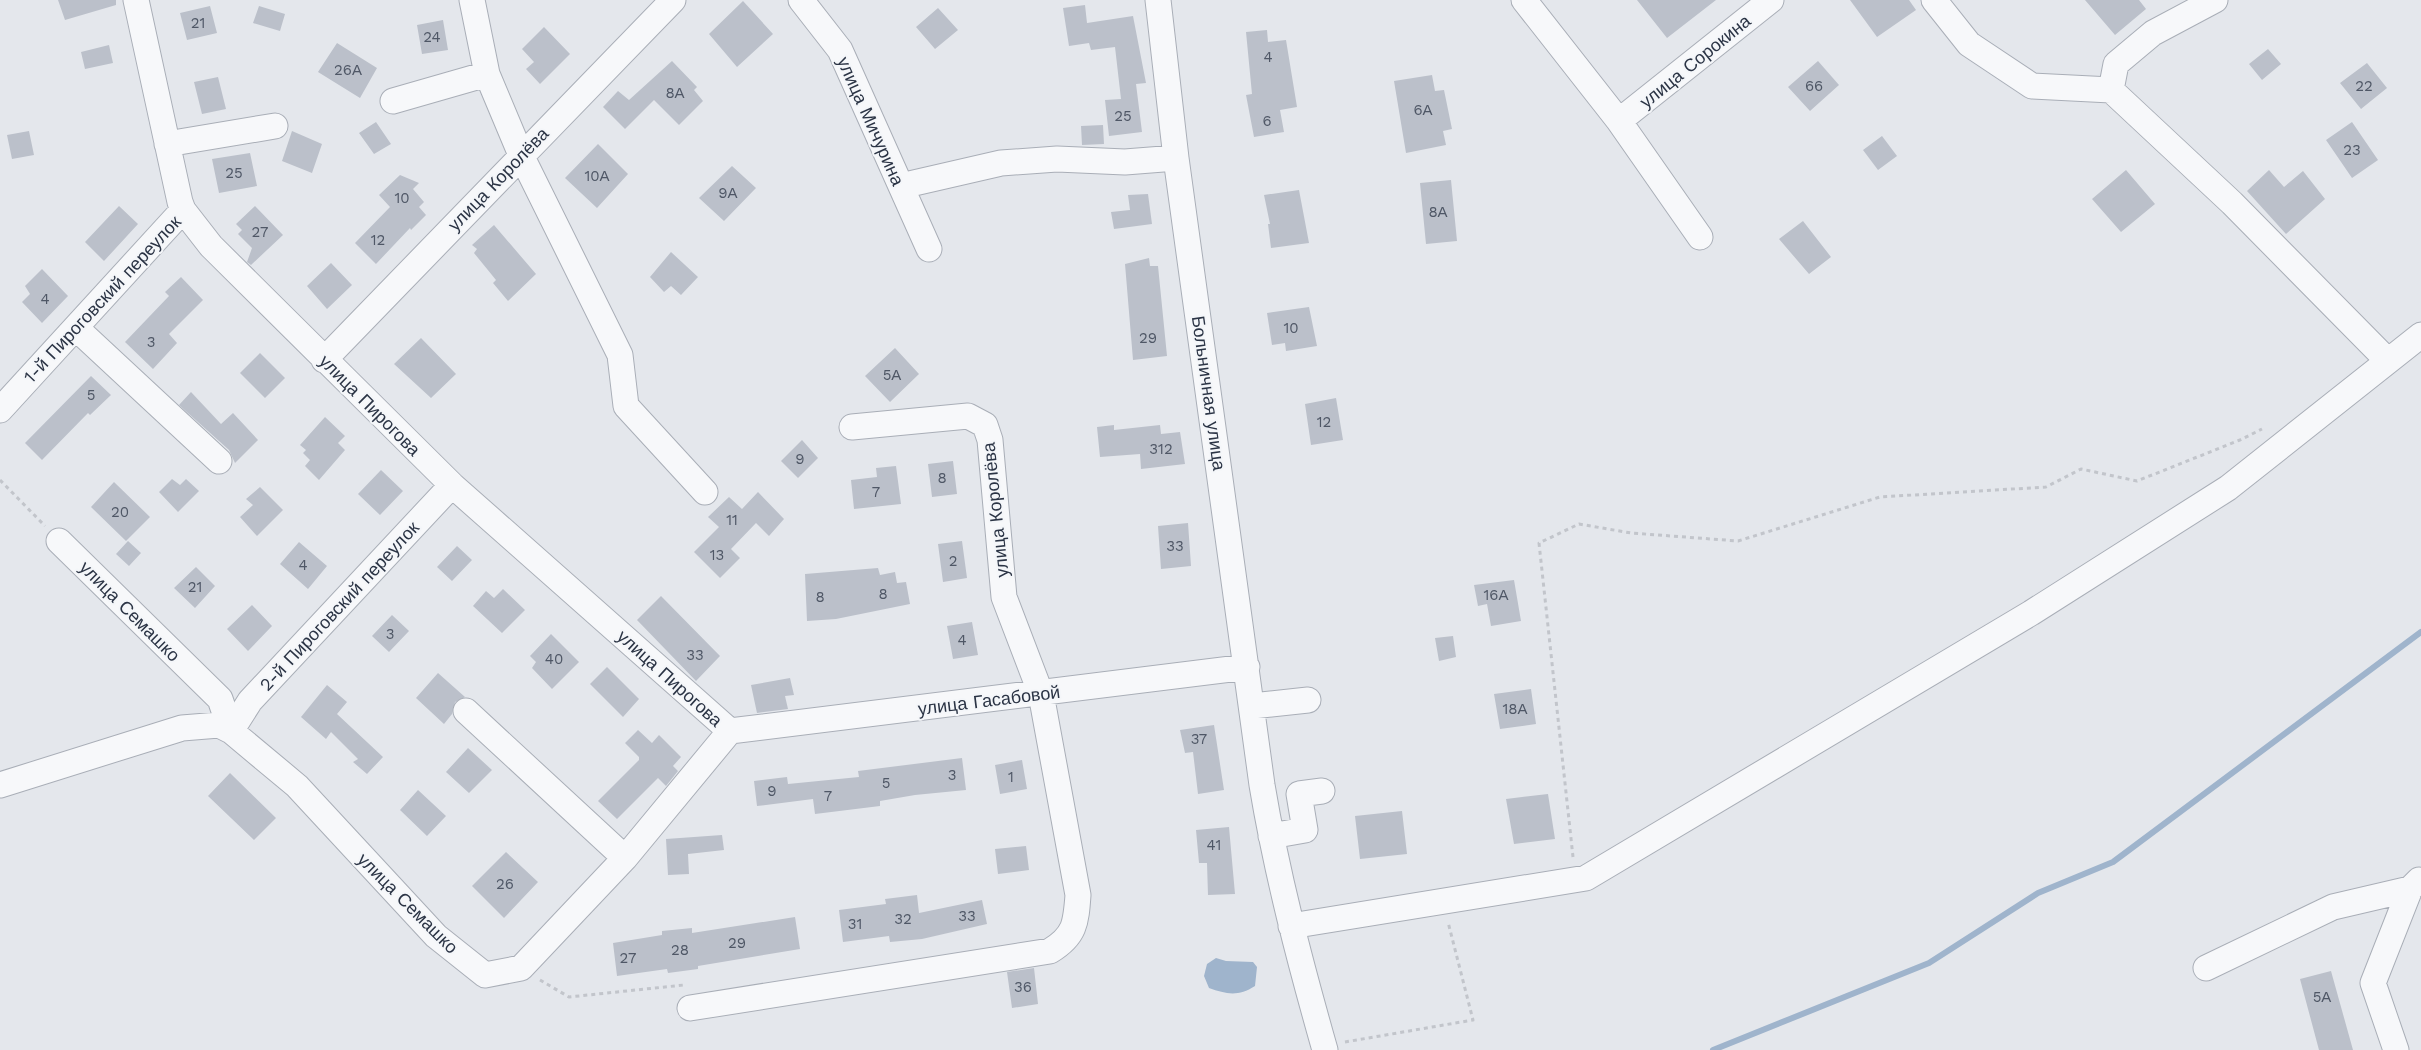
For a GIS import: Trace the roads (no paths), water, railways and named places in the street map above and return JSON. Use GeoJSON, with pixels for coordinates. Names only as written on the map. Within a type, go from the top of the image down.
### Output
{"type":"FeatureCollection","features":[{"type":"Feature","properties":{"kind":"street"},"geometry":{"type":"LineString","coordinates":[[472,0],[487,74],[521,156],[620,355],[626,406],[706,492]]}},
{"type":"Feature","properties":{"kind":"street","name":"улица Королёва"},"geometry":{"type":"LineString","coordinates":[[324,360],[673,0]]}},
{"type":"Feature","properties":{"kind":"street","name":"улица Мичурина"},"geometry":{"type":"LineString","coordinates":[[801,0],[840,50],[929,249]]}},
{"type":"Feature","properties":{"kind":"street","name":"Больничная улица"},"geometry":{"type":"LineString","coordinates":[[1158,0],[1176,158],[1262,785],[1271,836],[1302,973],[1324,1048]]}},
{"type":"Feature","properties":{"kind":"street"},"geometry":{"type":"LineString","coordinates":[[1524,0],[1619,121],[1700,237]]}},
{"type":"Feature","properties":{"kind":"street","name":"улица Сорокина"},"geometry":{"type":"LineString","coordinates":[[1619,121],[1771,0]]}},
{"type":"Feature","properties":{"kind":"street"},"geometry":{"type":"LineString","coordinates":[[1934,0],[1969,44],[2032,86],[2111,90],[2232,203],[2381,367]]}},
{"type":"Feature","properties":{"kind":"street"},"geometry":{"type":"LineString","coordinates":[[2111,90],[2116,64],[2153,33],[2215,0]]}},
{"type":"Feature","properties":{"kind":"street","name":"улица Пирогова"},"geometry":{"type":"LineString","coordinates":[[141,1],[167,144],[184,210],[211,246],[452,485],[730,732]]}},
{"type":"Feature","properties":{"kind":"street"},"geometry":{"type":"LineString","coordinates":[[392,101],[487,74]]}},
{"type":"Feature","properties":{"kind":"street"},"geometry":{"type":"LineString","coordinates":[[167,144],[275,126]]}},
{"type":"Feature","properties":{"kind":"street"},"geometry":{"type":"LineString","coordinates":[[901,186],[1001,163],[1057,159],[1125,162],[1176,158]]}},
{"type":"Feature","properties":{"kind":"street","name":"1-й Пироговский переулок"},"geometry":{"type":"LineString","coordinates":[[0,410],[184,210]]}},
{"type":"Feature","properties":{"kind":"street"},"geometry":{"type":"LineString","coordinates":[[76,328],[219,461]]}},
{"type":"Feature","properties":{"kind":"street"},"geometry":{"type":"LineString","coordinates":[[1291,926],[1586,878],[2031,613],[2220,493],[2421,335]]}},
{"type":"Feature","properties":{"kind":"street","name":"улица Королёва"},"geometry":{"type":"LineString","coordinates":[[852,427],[968,416],[985,425],[990,440],[1004,597],[1041,694]]}},
{"type":"Feature","properties":{"kind":"street","name":"2-й Пироговский переулок"},"geometry":{"type":"LineString","coordinates":[[230,731],[250,702],[452,485]]}},
{"type":"Feature","properties":{"kind":"street","name":"улица Семашко"},"geometry":{"type":"LineString","coordinates":[[59,541],[220,699],[230,731]]}},
{"type":"Feature","properties":{"kind":"street","name":"улица Гасабовой"},"geometry":{"type":"LineString","coordinates":[[730,732],[1247,667]]}},
{"type":"Feature","properties":{"kind":"street"},"geometry":{"type":"LineString","coordinates":[[690,996],[1007,959],[1050,950],[1064,943],[1073,930],[1078,895],[1041,694]]}},
{"type":"Feature","properties":{"kind":"street"},"geometry":{"type":"LineString","coordinates":[[1252,706],[1308,700]]}},
{"type":"Feature","properties":{"kind":"street"},"geometry":{"type":"LineString","coordinates":[[466,711],[625,858],[730,732]]}},
{"type":"Feature","properties":{"kind":"street","name":"улица Семашко"},"geometry":{"type":"LineString","coordinates":[[0,785],[182,728],[219,725],[230,731],[297,786],[436,936],[485,975],[521,968],[625,858]]}},
{"type":"Feature","properties":{"kind":"street"},"geometry":{"type":"LineString","coordinates":[[1271,836],[1305,830],[1299,794],[1322,791]]}},
{"type":"Feature","properties":{"kind":"street"},"geometry":{"type":"LineString","coordinates":[[2206,968],[2333,907],[2416,884]]}},
{"type":"Feature","properties":{"kind":"street"},"geometry":{"type":"LineString","coordinates":[[2396,1050],[2373,983],[2416,884]]}},
{"type":"Feature","properties":{"kind":"water"},"geometry":{"type":"Polygon","coordinates":[[[1216,958],[1226,961],[1253,962],[1257,967],[1255,986],[1237,993],[1221,992],[1209,988],[1204,976],[1207,964],[1216,958]]]}},
{"type":"Feature","properties":{"kind":"waterway"},"geometry":{"type":"LineString","coordinates":[[1713,1050],[1929,963],[2038,893],[2113,862],[2421,632]]}}]}
